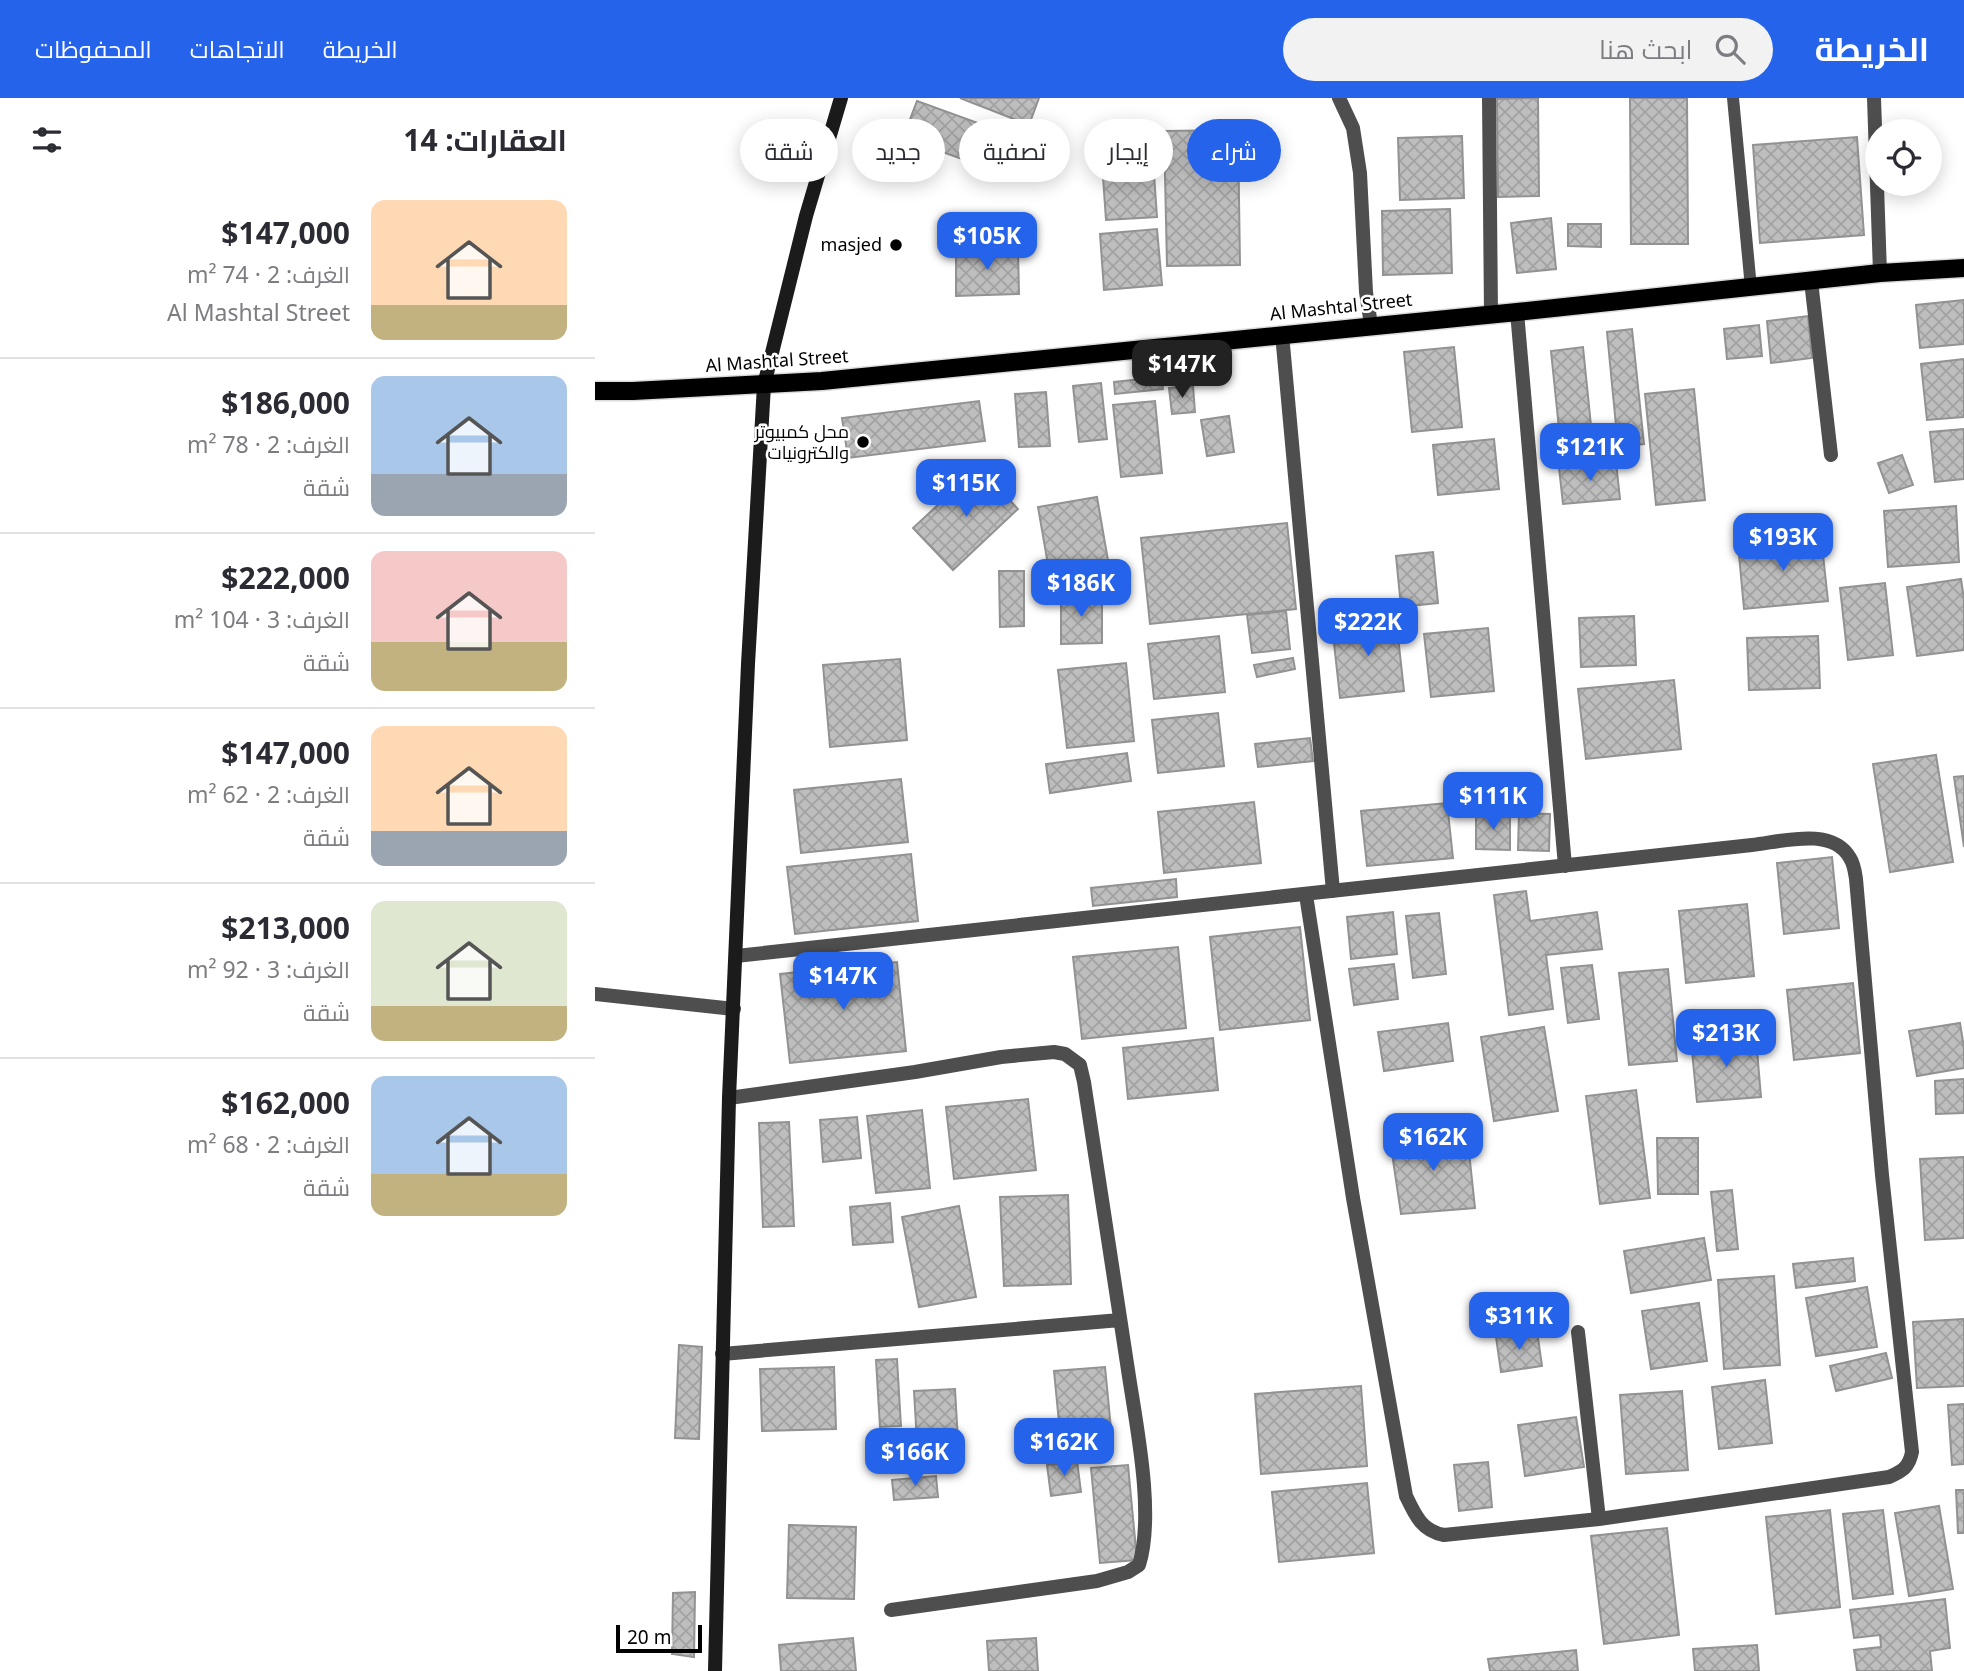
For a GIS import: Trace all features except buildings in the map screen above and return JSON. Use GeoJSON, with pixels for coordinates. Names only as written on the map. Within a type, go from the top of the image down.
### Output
{"type":"FeatureCollection","features":[{"type":"Feature","properties":{"kind":"main road"},"geometry":{"type":"LineString","coordinates":[[715,1671],[729,1098],[748,664],[764,385],[806,216],[841,98]]}},
{"type":"Feature","properties":{"kind":"main road","name":"Al Mashtal Street"},"geometry":{"type":"LineString","coordinates":[[595,391],[764,385],[1517,312],[1880,273],[1964,268]]}},
{"type":"Feature","properties":{"kind":"street"},"geometry":{"type":"LineString","coordinates":[[1339,98],[1353,128],[1360,173],[1366,292],[1371,325]]}},
{"type":"Feature","properties":{"kind":"street"},"geometry":{"type":"LineString","coordinates":[[1489,98],[1491,314]]}},
{"type":"Feature","properties":{"kind":"street"},"geometry":{"type":"LineString","coordinates":[[1874,98],[1880,273]]}},
{"type":"Feature","properties":{"kind":"street"},"geometry":{"type":"LineString","coordinates":[[1811,281],[1831,455]]}},
{"type":"Feature","properties":{"kind":"street"},"geometry":{"type":"LineString","coordinates":[[1517,312],[1565,866]]}},
{"type":"Feature","properties":{"kind":"street"},"geometry":{"type":"LineString","coordinates":[[1282,334],[1333,891]]}},
{"type":"Feature","properties":{"kind":"street"},"geometry":{"type":"LineString","coordinates":[[736,956],[1333,891],[1813,839],[1828,840],[1844,850],[1852,860],[1856,879],[1882,1175],[1912,1452],[1910,1464],[1902,1472],[1889,1477],[1599,1519],[1444,1535],[1433,1533],[1421,1525],[1406,1496],[1353,1198],[1306,894]]}},
{"type":"Feature","properties":{"kind":"street"},"geometry":{"type":"LineString","coordinates":[[595,994],[734,1009]]}},
{"type":"Feature","properties":{"kind":"street"},"geometry":{"type":"LineString","coordinates":[[729,1098],[1054,1052],[1065,1054],[1080,1065],[1140,1451],[1145,1513],[1144,1550],[1139,1565],[1128,1572],[1097,1581],[891,1610]]}},
{"type":"Feature","properties":{"kind":"street"},"geometry":{"type":"LineString","coordinates":[[722,1354],[1120,1320]]}},
{"type":"Feature","properties":{"kind":"street"},"geometry":{"type":"LineString","coordinates":[[1578,1332],[1599,1519]]}},
{"type":"Feature","properties":{"kind":"lane"},"geometry":{"type":"LineString","coordinates":[[1733,98],[1751,288]]}},
{"type":"Feature","properties":{"kind":"place","name":"masjed"},"geometry":{"type":"Point","coordinates":[896,245]}},
{"type":"Feature","properties":{"kind":"place","name":"محل كمبيوتر والكترونيات"},"geometry":{"type":"Point","coordinates":[863,442]}}]}
